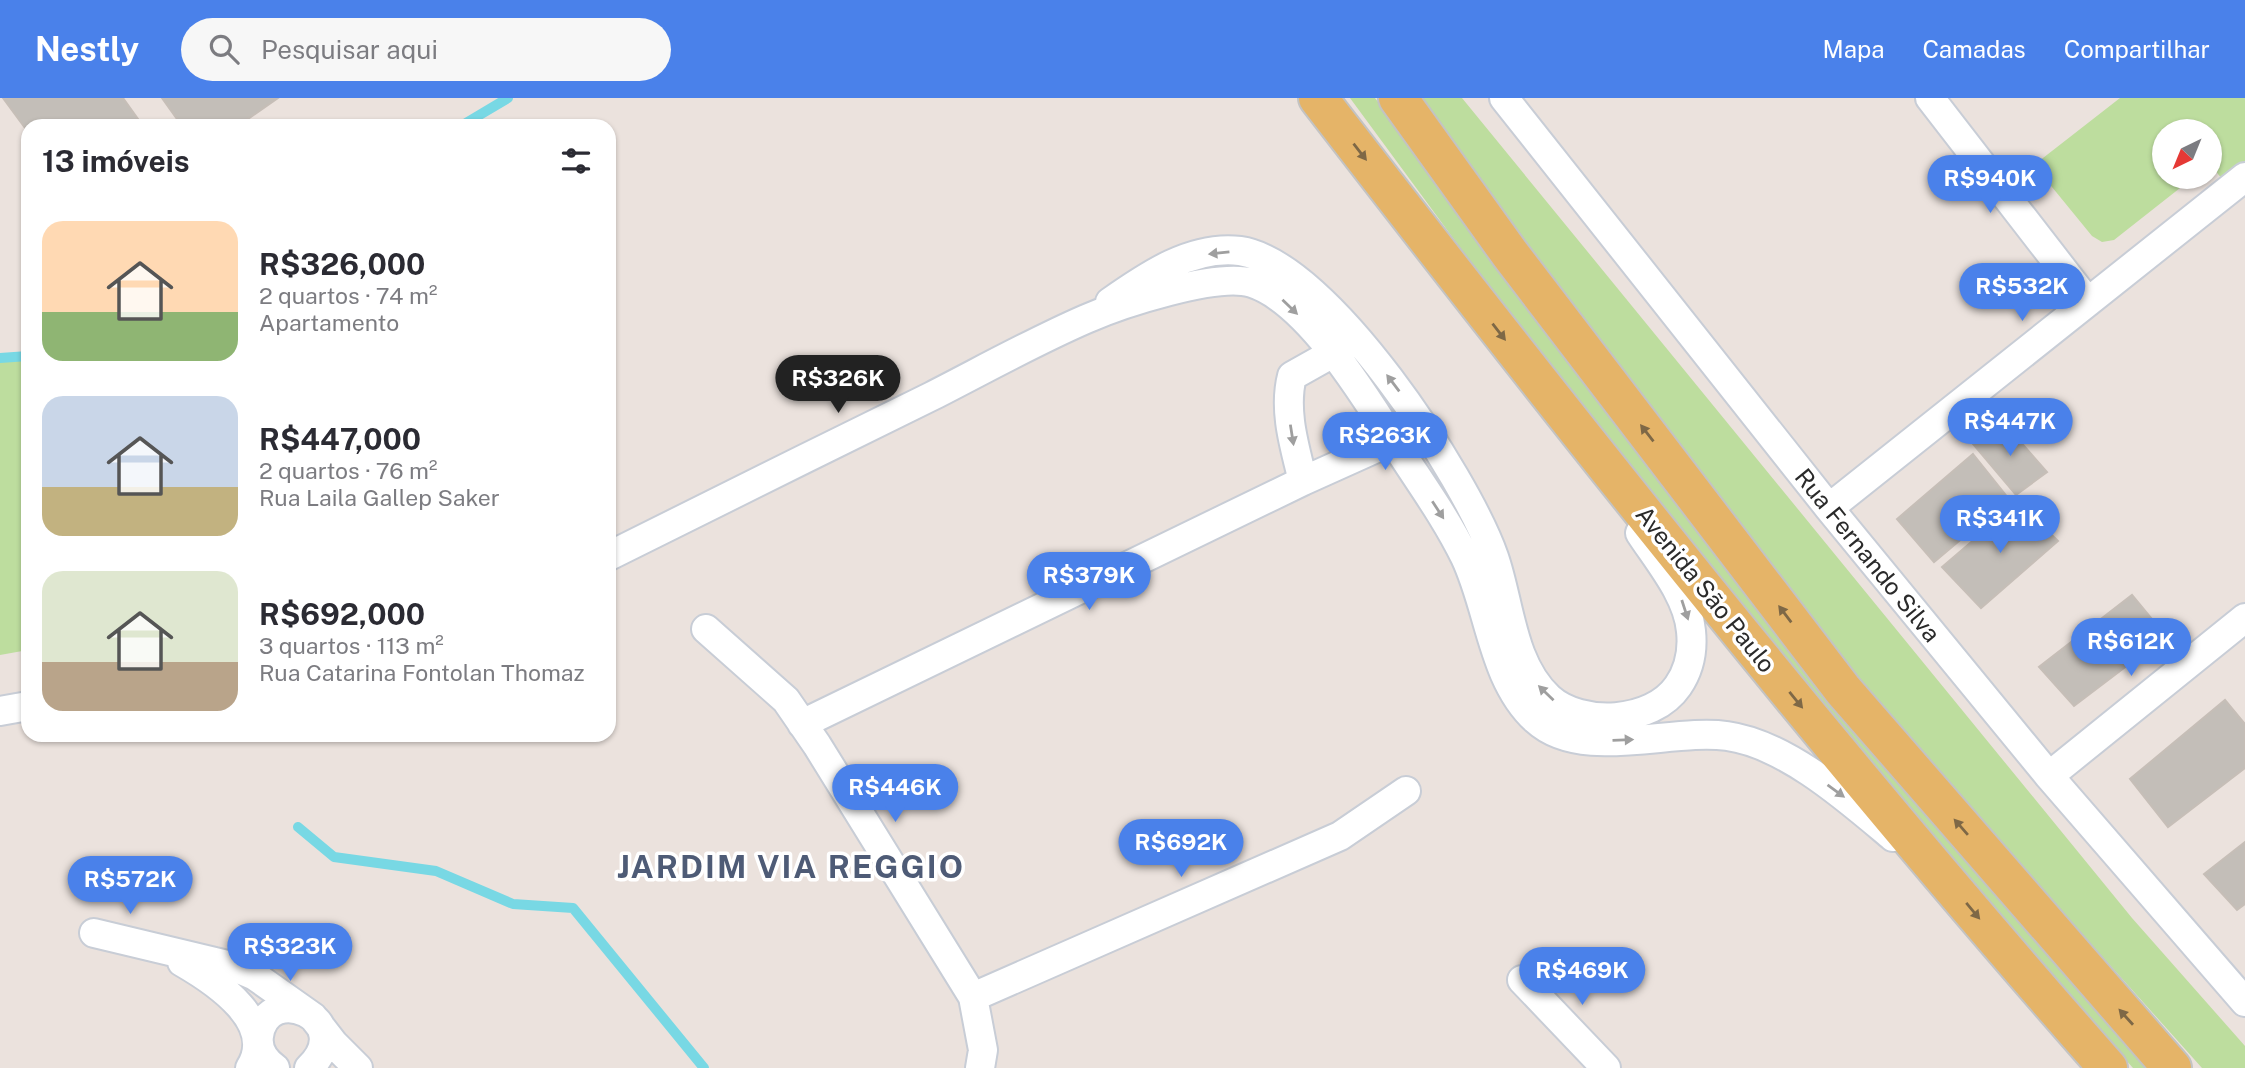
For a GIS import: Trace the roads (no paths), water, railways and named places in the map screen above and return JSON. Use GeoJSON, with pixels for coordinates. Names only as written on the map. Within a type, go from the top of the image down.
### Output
{"type":"FeatureCollection","features":[{"type":"Feature","properties":{"kind":"main road","name":"Avenida São Paulo"},"geometry":{"type":"LineString","coordinates":[[1318,98],[1573,427],[1865,785],[2108,1068]]}},
{"type":"Feature","properties":{"kind":"main road","name":"Avenida São Paulo"},"geometry":{"type":"LineString","coordinates":[[1398,98],[1510,254],[1843,690],[2172,1068]]}},
{"type":"Feature","properties":{"kind":"street","name":"Rua Fernando Silva"},"geometry":{"type":"LineString","coordinates":[[1504,98],[1829,508],[2049,776],[2245,1002]]}},
{"type":"Feature","properties":{"kind":"street"},"geometry":{"type":"LineString","coordinates":[[1930,98],[2088,302]]}},
{"type":"Feature","properties":{"kind":"street"},"geometry":{"type":"LineString","coordinates":[[1829,508],[2245,177]]}},
{"type":"Feature","properties":{"kind":"street"},"geometry":{"type":"LineString","coordinates":[[616,552],[1088,318],[1190,286],[1246,281],[1266,289],[1345,346],[1379,364],[1422,421],[1475,513],[1493,556],[1530,677],[1550,699],[1573,713],[1616,717],[1645,710],[1677,688],[1690,662],[1691,629],[1681,597],[1573,427]]}},
{"type":"Feature","properties":{"kind":"street"},"geometry":{"type":"LineString","coordinates":[[1345,346],[1394,441],[1466,558],[1507,680],[1520,704],[1540,724],[1580,740],[1699,734],[1731,736],[1757,745],[1793,761],[1834,789],[1950,883]]}},
{"type":"Feature","properties":{"kind":"street"},"geometry":{"type":"LineString","coordinates":[[1303,481],[1292,437],[1292,376],[1345,346]]}},
{"type":"Feature","properties":{"kind":"street"},"geometry":{"type":"LineString","coordinates":[[802,724],[1303,481],[1403,436],[1409,436],[1437,468],[1493,556]]}},
{"type":"Feature","properties":{"kind":"street"},"geometry":{"type":"LineString","coordinates":[[2049,776],[2245,618]]}},
{"type":"Feature","properties":{"kind":"street"},"geometry":{"type":"LineString","coordinates":[[706,629],[786,700],[802,724],[973,998],[983,1050],[980,1068]]}},
{"type":"Feature","properties":{"kind":"street"},"geometry":{"type":"LineString","coordinates":[[0,710],[21,707]]}},
{"type":"Feature","properties":{"kind":"street"},"geometry":{"type":"LineString","coordinates":[[973,998],[1340,836],[1406,791]]}},
{"type":"Feature","properties":{"kind":"street"},"geometry":{"type":"LineString","coordinates":[[94,933],[232,966],[255,976],[312,1017],[358,1068]]}},
{"type":"Feature","properties":{"kind":"street"},"geometry":{"type":"LineString","coordinates":[[156,947],[214,980],[226,990],[250,1022],[255,1056]]}},
{"type":"Feature","properties":{"kind":"street"},"geometry":{"type":"LineString","coordinates":[[1522,981],[1606,1068]]}},
{"type":"Feature","properties":{"kind":"street"},"geometry":{"type":"LineString","coordinates":[[255,1056],[261,1027],[272,1013],[289,1007],[312,1017],[324,1038],[323,1047],[309,1068]]}},
{"type":"Feature","properties":{"kind":"street"},"geometry":{"type":"LineString","coordinates":[[255,1056],[275,1068]]}},
{"type":"Feature","properties":{"kind":"waterway"},"geometry":{"type":"LineString","coordinates":[[473,119],[508,98]]}},
{"type":"Feature","properties":{"kind":"waterway"},"geometry":{"type":"LineString","coordinates":[[0,358],[21,356]]}},
{"type":"Feature","properties":{"kind":"waterway"},"geometry":{"type":"LineString","coordinates":[[298,827],[334,857],[436,871],[513,904],[573,908],[704,1068]]}},
{"type":"Feature","properties":{"kind":"district","name":"JARDIM VIA REGGIO"},"geometry":{"type":"Point","coordinates":[791,866]}}]}
